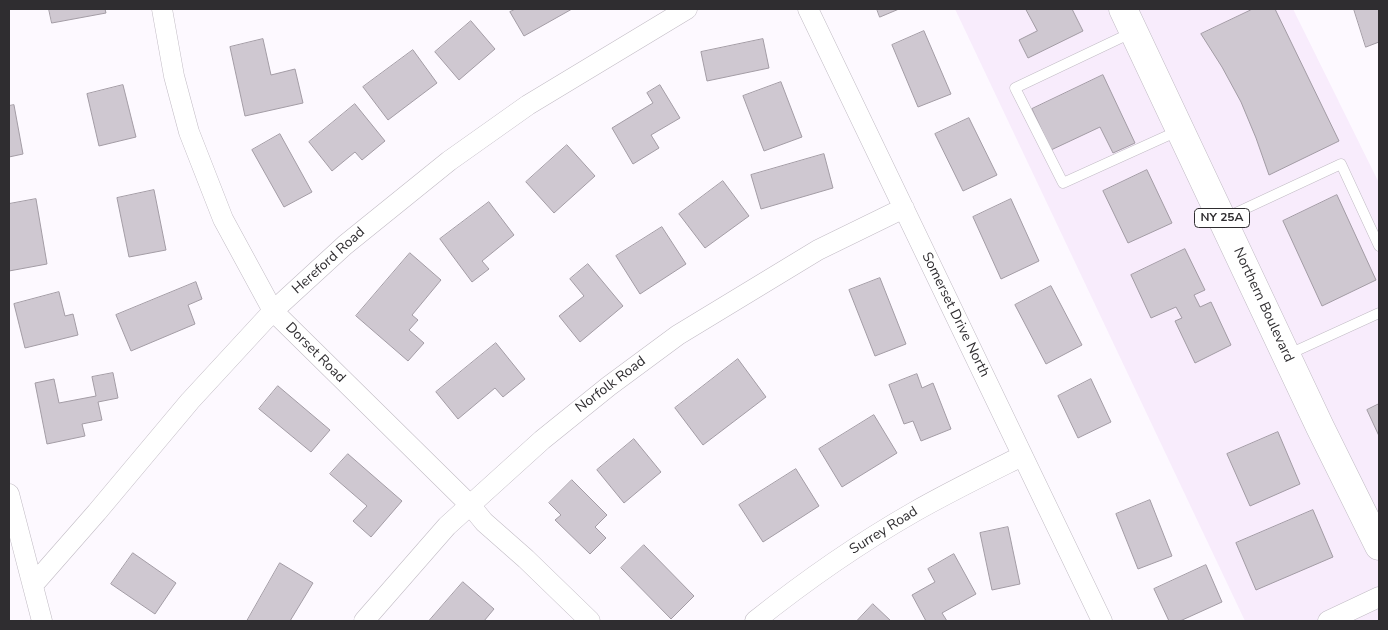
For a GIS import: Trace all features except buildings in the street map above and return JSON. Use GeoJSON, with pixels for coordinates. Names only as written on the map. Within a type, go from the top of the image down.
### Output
{"type":"FeatureCollection","features":[{"type":"Feature","properties":{"kind":"main road","name":"Northern Boulevard"},"geometry":{"type":"LineString","coordinates":[[1129,20],[1286,355],[1379,546]]}},
{"type":"Feature","properties":{"kind":"street","name":"Dorset Road"},"geometry":{"type":"LineString","coordinates":[[162,9],[174,76],[189,132],[223,219],[273,312],[471,506],[484,522],[526,559],[590,621]]}},
{"type":"Feature","properties":{"kind":"street","name":"Hereford Road"},"geometry":{"type":"LineString","coordinates":[[33,585],[190,402],[273,312],[345,244],[449,162],[528,105],[687,9]]}},
{"type":"Feature","properties":{"kind":"street","name":"Somerset Drive North"},"geometry":{"type":"LineString","coordinates":[[808,9],[1102,621]]}},
{"type":"Feature","properties":{"kind":"street","name":"Norfolk Road"},"geometry":{"type":"LineString","coordinates":[[364,621],[447,526],[542,440],[609,386],[678,335],[818,250],[904,208]]}},
{"type":"Feature","properties":{"kind":"street","name":"Surrey Road"},"geometry":{"type":"LineString","coordinates":[[755,621],[788,594],[838,559],[915,512],[1022,456]]}},
{"type":"Feature","properties":{"kind":"street"},"geometry":{"type":"LineString","coordinates":[[9,494],[42,621]]}},
{"type":"Feature","properties":{"kind":"street"},"geometry":{"type":"LineString","coordinates":[[1328,621],[1379,597]]}},
{"type":"Feature","properties":{"kind":"lane"},"geometry":{"type":"LineString","coordinates":[[1129,20],[1015,88],[1063,183],[1180,130]]}},
{"type":"Feature","properties":{"kind":"lane"},"geometry":{"type":"LineString","coordinates":[[1222,219],[1341,164],[1379,246]]}},
{"type":"Feature","properties":{"kind":"lane"},"geometry":{"type":"LineString","coordinates":[[1286,355],[1379,313]]}},
{"type":"Feature","properties":{"kind":"shaded area"},"geometry":{"type":"Polygon","coordinates":[[[955,9],[1293,9],[1379,183],[1379,621],[1245,621],[955,9]]]}}]}
